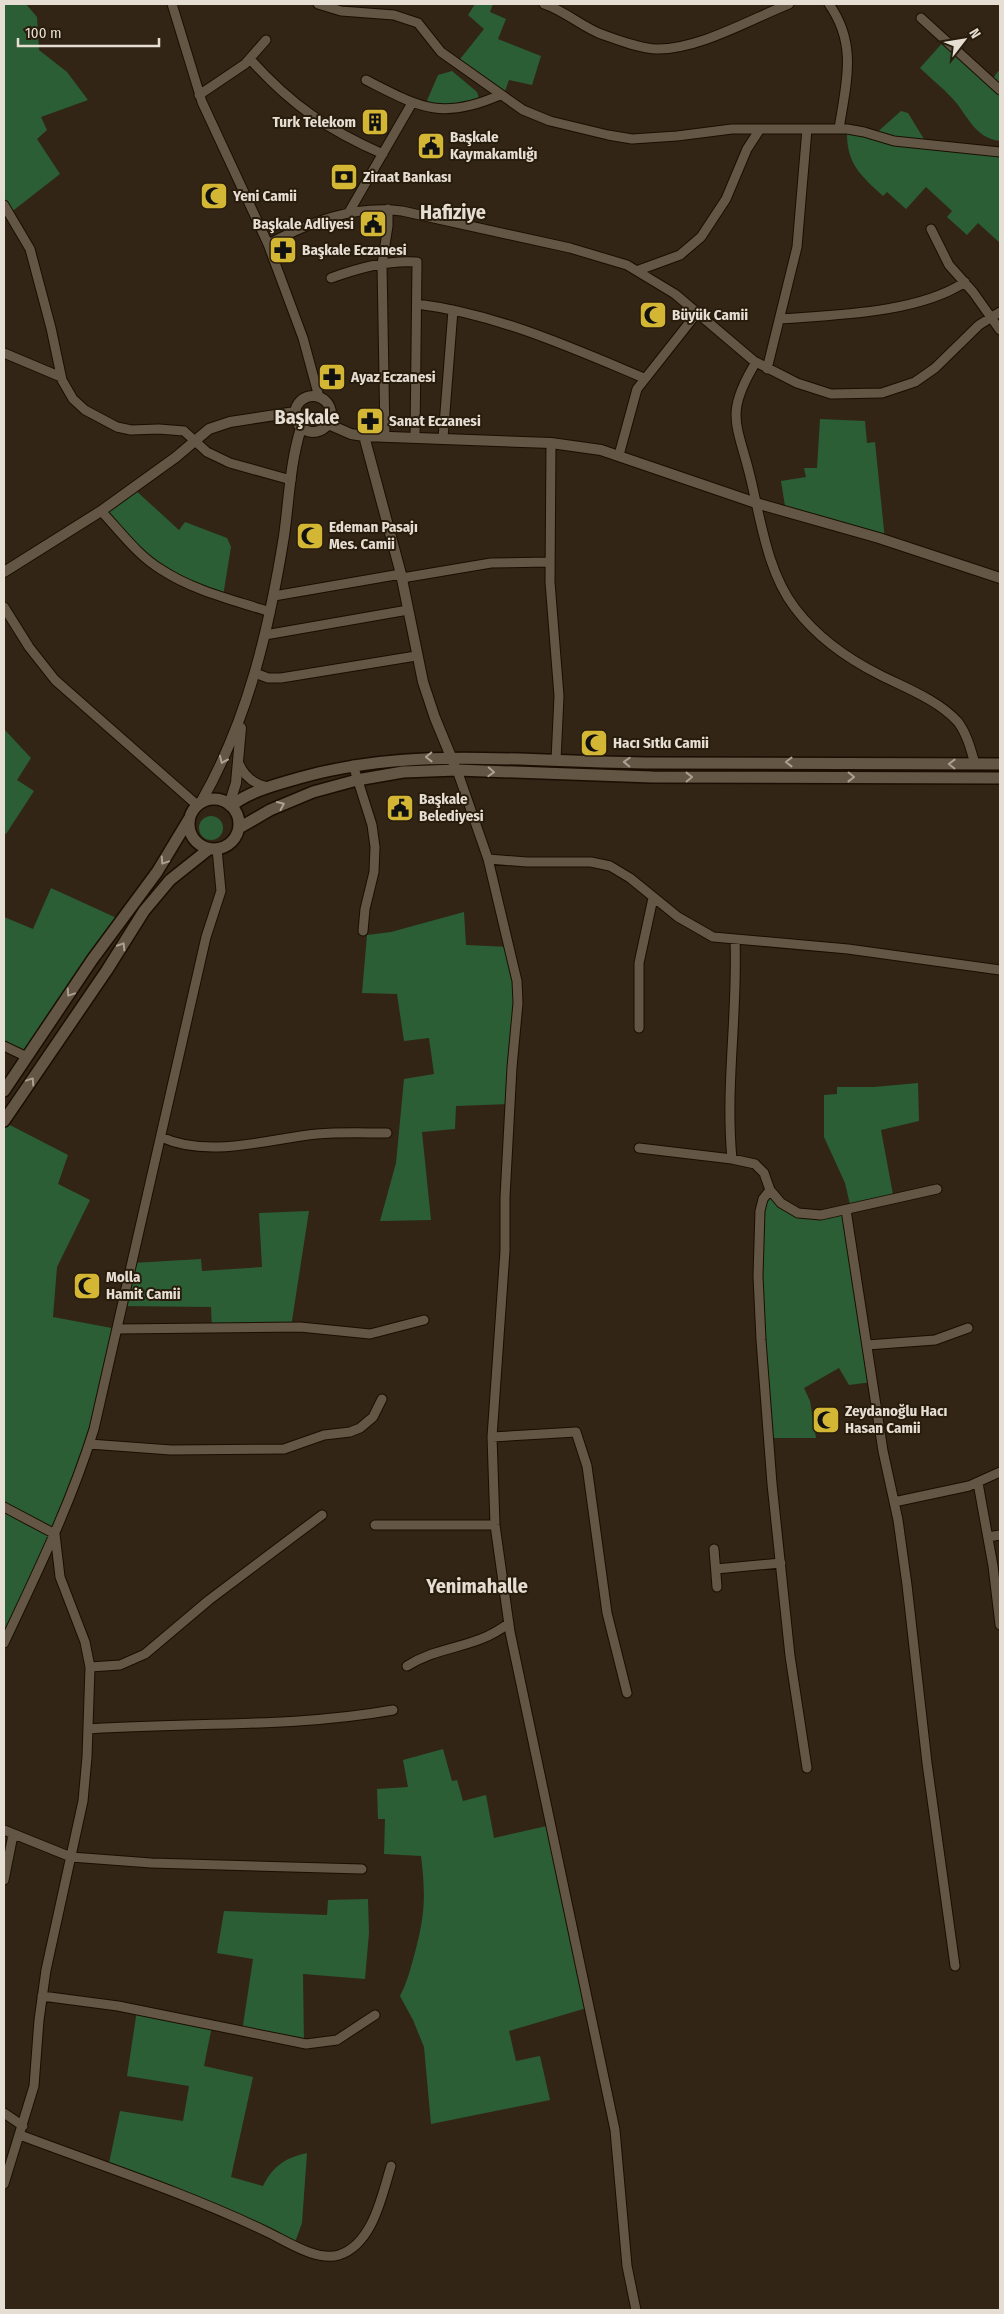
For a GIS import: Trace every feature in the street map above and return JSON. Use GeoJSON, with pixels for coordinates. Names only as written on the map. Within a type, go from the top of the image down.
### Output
{"type":"FeatureCollection","features":[{"type":"Feature","properties":{"kind":"main road"},"geometry":{"type":"LineString","coordinates":[[230,805],[268,787],[353,765],[402,759],[451,757],[650,763],[1000,764]]}},
{"type":"Feature","properties":{"kind":"main road"},"geometry":{"type":"LineString","coordinates":[[239,828],[284,803],[357,780],[403,772],[457,770],[652,777],[1000,778]]}},
{"type":"Feature","properties":{"kind":"main road"},"geometry":{"type":"LineString","coordinates":[[4,1091],[92,960],[156,872],[199,804],[214,799],[230,805],[238,818],[239,828],[233,841],[213,849],[170,880],[144,911],[107,970],[4,1122]]}},
{"type":"Feature","properties":{"kind":"main road"},"geometry":{"type":"LineString","coordinates":[[189,819],[192,836],[201,846],[213,849]]}},
{"type":"Feature","properties":{"kind":"street"},"geometry":{"type":"LineString","coordinates":[[172,4],[209,119],[237,174],[268,244],[303,338],[319,397],[326,402],[330,410],[328,424],[316,432],[302,428],[296,421],[295,412],[298,404],[305,398],[319,397]]}},
{"type":"Feature","properties":{"kind":"street"},"geometry":{"type":"LineString","coordinates":[[318,4],[341,11],[394,15],[418,23],[441,52],[523,110],[543,119],[622,138],[644,139],[732,129],[839,129],[856,130],[894,141],[1000,152]]}},
{"type":"Feature","properties":{"kind":"street"},"geometry":{"type":"LineString","coordinates":[[544,4],[599,33],[644,47],[658,49],[679,46],[719,34],[789,4]]}},
{"type":"Feature","properties":{"kind":"street"},"geometry":{"type":"LineString","coordinates":[[829,4],[843,30],[848,52],[839,129]]}},
{"type":"Feature","properties":{"kind":"street"},"geometry":{"type":"LineString","coordinates":[[922,18],[1000,90]]}},
{"type":"Feature","properties":{"kind":"street"},"geometry":{"type":"LineString","coordinates":[[200,95],[250,59],[266,40]]}},
{"type":"Feature","properties":{"kind":"street"},"geometry":{"type":"LineString","coordinates":[[250,59],[274,84],[320,123],[351,140],[383,154]]}},
{"type":"Feature","properties":{"kind":"street"},"geometry":{"type":"LineString","coordinates":[[366,80],[412,103],[436,109],[459,109],[500,95]]}},
{"type":"Feature","properties":{"kind":"street"},"geometry":{"type":"LineString","coordinates":[[349,212],[412,103]]}},
{"type":"Feature","properties":{"kind":"street"},"geometry":{"type":"LineString","coordinates":[[639,270],[680,255],[701,237],[726,199],[747,149],[760,129]]}},
{"type":"Feature","properties":{"kind":"street"},"geometry":{"type":"LineString","coordinates":[[768,369],[800,226],[807,129]]}},
{"type":"Feature","properties":{"kind":"street"},"geometry":{"type":"LineString","coordinates":[[4,205],[26,240],[32,255],[51,328],[61,377],[65,387],[78,404],[108,424],[131,430],[180,430],[187,432],[207,452],[230,463],[290,480]]}},
{"type":"Feature","properties":{"kind":"street"},"geometry":{"type":"LineString","coordinates":[[268,244],[319,220],[349,212],[388,209],[562,246],[639,270],[662,284],[741,352],[756,362],[797,383],[826,393],[857,395],[882,393],[904,387],[925,375],[990,316],[1000,312]]}},
{"type":"Feature","properties":{"kind":"street"},"geometry":{"type":"LineString","coordinates":[[385,437],[382,264],[388,226],[388,209]]}},
{"type":"Feature","properties":{"kind":"street"},"geometry":{"type":"LineString","coordinates":[[931,229],[944,258],[965,282],[1000,330]]}},
{"type":"Feature","properties":{"kind":"street"},"geometry":{"type":"LineString","coordinates":[[331,278],[382,264],[417,262],[415,438]]}},
{"type":"Feature","properties":{"kind":"street"},"geometry":{"type":"LineString","coordinates":[[780,319],[888,308],[942,295],[965,282]]}},
{"type":"Feature","properties":{"kind":"street"},"geometry":{"type":"LineString","coordinates":[[417,304],[453,310],[530,332],[644,378]]}},
{"type":"Feature","properties":{"kind":"street"},"geometry":{"type":"LineString","coordinates":[[444,438],[453,310]]}},
{"type":"Feature","properties":{"kind":"street"},"geometry":{"type":"LineString","coordinates":[[619,455],[626,434],[633,398],[644,378],[697,313]]}},
{"type":"Feature","properties":{"kind":"street"},"geometry":{"type":"LineString","coordinates":[[4,353],[61,377]]}},
{"type":"Feature","properties":{"kind":"street"},"geometry":{"type":"LineString","coordinates":[[756,362],[737,398],[735,416],[756,503],[777,578],[798,612],[813,628],[848,657],[919,694],[952,717],[964,731],[975,764]]}},
{"type":"Feature","properties":{"kind":"street"},"geometry":{"type":"LineString","coordinates":[[4,572],[101,511],[176,456],[209,429],[222,424],[295,412]]}},
{"type":"Feature","properties":{"kind":"street"},"geometry":{"type":"LineString","coordinates":[[328,424],[344,432],[364,436],[551,443],[586,447],[619,455],[756,503],[885,540],[1000,578]]}},
{"type":"Feature","properties":{"kind":"street"},"geometry":{"type":"LineString","coordinates":[[4,607],[35,655],[55,680],[199,804],[242,717],[256,673],[274,596],[296,444],[302,428]]}},
{"type":"Feature","properties":{"kind":"street"},"geometry":{"type":"LineString","coordinates":[[364,436],[401,576],[416,656],[428,700],[457,770],[488,859],[514,964],[518,1003],[512,1067],[505,1197],[505,1251],[492,1437],[495,1525],[509,1623],[615,2130],[628,2266],[636,2310]]}},
{"type":"Feature","properties":{"kind":"street"},"geometry":{"type":"LineString","coordinates":[[551,443],[551,615],[559,696],[556,760]]}},
{"type":"Feature","properties":{"kind":"street"},"geometry":{"type":"LineString","coordinates":[[101,511],[133,545],[161,570],[184,582],[270,612]]}},
{"type":"Feature","properties":{"kind":"street"},"geometry":{"type":"LineString","coordinates":[[274,596],[491,563],[550,562]]}},
{"type":"Feature","properties":{"kind":"street"},"geometry":{"type":"LineString","coordinates":[[264,635],[408,610]]}},
{"type":"Feature","properties":{"kind":"street"},"geometry":{"type":"LineString","coordinates":[[256,673],[268,678],[281,678],[416,656]]}},
{"type":"Feature","properties":{"kind":"street"},"geometry":{"type":"LineString","coordinates":[[230,805],[236,783],[242,717]]}},
{"type":"Feature","properties":{"kind":"street"},"geometry":{"type":"LineString","coordinates":[[238,760],[242,771],[250,779],[268,787]]}},
{"type":"Feature","properties":{"kind":"street"},"geometry":{"type":"LineString","coordinates":[[353,765],[370,818],[375,847],[374,872],[367,898],[362,931]]}},
{"type":"Feature","properties":{"kind":"street"},"geometry":{"type":"LineString","coordinates":[[4,1643],[55,1534],[80,1474],[90,1444],[206,937],[220,900],[221,876],[213,849]]}},
{"type":"Feature","properties":{"kind":"street"},"geometry":{"type":"LineString","coordinates":[[488,859],[527,862],[601,863],[624,874],[653,898],[705,934],[735,940],[848,949],[1000,970]]}},
{"type":"Feature","properties":{"kind":"street"},"geometry":{"type":"LineString","coordinates":[[639,1028],[639,963],[653,898]]}},
{"type":"Feature","properties":{"kind":"street"},"geometry":{"type":"LineString","coordinates":[[732,1159],[729,1113],[736,986],[735,940]]}},
{"type":"Feature","properties":{"kind":"street"},"geometry":{"type":"LineString","coordinates":[[4,1046],[27,1056]]}},
{"type":"Feature","properties":{"kind":"street"},"geometry":{"type":"LineString","coordinates":[[161,1137],[182,1144],[210,1146],[259,1143],[316,1134],[387,1132]]}},
{"type":"Feature","properties":{"kind":"street"},"geometry":{"type":"LineString","coordinates":[[639,1148],[732,1159],[755,1164],[760,1168],[770,1190],[789,1209],[806,1215],[821,1215],[937,1189]]}},
{"type":"Feature","properties":{"kind":"street"},"geometry":{"type":"LineString","coordinates":[[770,1190],[763,1199],[760,1211],[758,1276],[765,1404],[790,1656],[807,1768]]}},
{"type":"Feature","properties":{"kind":"street"},"geometry":{"type":"LineString","coordinates":[[846,1210],[883,1451],[894,1502],[915,1644],[927,1763],[955,1966]]}},
{"type":"Feature","properties":{"kind":"street"},"geometry":{"type":"LineString","coordinates":[[117,1329],[300,1327],[370,1334],[424,1320]]}},
{"type":"Feature","properties":{"kind":"street"},"geometry":{"type":"LineString","coordinates":[[867,1345],[935,1340],[968,1328]]}},
{"type":"Feature","properties":{"kind":"street"},"geometry":{"type":"LineString","coordinates":[[90,1444],[170,1450],[284,1449],[324,1435],[350,1432],[360,1428],[373,1417],[382,1400]]}},
{"type":"Feature","properties":{"kind":"street"},"geometry":{"type":"LineString","coordinates":[[492,1437],[576,1432],[587,1466],[607,1613],[627,1692]]}},
{"type":"Feature","properties":{"kind":"street"},"geometry":{"type":"LineString","coordinates":[[894,1502],[978,1483],[1000,1472]]}},
{"type":"Feature","properties":{"kind":"street"},"geometry":{"type":"LineString","coordinates":[[978,1483],[988,1537],[1000,1625]]}},
{"type":"Feature","properties":{"kind":"street"},"geometry":{"type":"LineString","coordinates":[[4,1507],[55,1534]]}},
{"type":"Feature","properties":{"kind":"street"},"geometry":{"type":"LineString","coordinates":[[90,1667],[120,1665],[145,1654],[209,1600],[322,1516]]}},
{"type":"Feature","properties":{"kind":"street"},"geometry":{"type":"LineString","coordinates":[[375,1525],[495,1525]]}},
{"type":"Feature","properties":{"kind":"street"},"geometry":{"type":"LineString","coordinates":[[4,2184],[22,2131],[36,2075],[42,1996],[51,1945],[83,1801],[89,1729],[90,1667],[85,1642],[60,1577],[55,1534]]}},
{"type":"Feature","properties":{"kind":"street"},"geometry":{"type":"LineString","coordinates":[[988,1537],[1000,1535]]}},
{"type":"Feature","properties":{"kind":"street"},"geometry":{"type":"LineString","coordinates":[[714,1550],[717,1587]]}},
{"type":"Feature","properties":{"kind":"street"},"geometry":{"type":"LineString","coordinates":[[716,1569],[781,1563]]}},
{"type":"Feature","properties":{"kind":"street"},"geometry":{"type":"LineString","coordinates":[[407,1666],[434,1652],[480,1641],[509,1623]]}},
{"type":"Feature","properties":{"kind":"street"},"geometry":{"type":"LineString","coordinates":[[89,1729],[300,1722],[344,1718],[393,1710]]}},
{"type":"Feature","properties":{"kind":"street"},"geometry":{"type":"LineString","coordinates":[[4,1830],[71,1857],[152,1863],[362,1869]]}},
{"type":"Feature","properties":{"kind":"street"},"geometry":{"type":"LineString","coordinates":[[4,1880],[13,1835]]}},
{"type":"Feature","properties":{"kind":"street"},"geometry":{"type":"LineString","coordinates":[[42,1996],[118,2006],[306,2044],[337,2040],[375,2016]]}},
{"type":"Feature","properties":{"kind":"street"},"geometry":{"type":"LineString","coordinates":[[4,2114],[22,2131],[196,2202],[308,2251],[332,2256],[341,2254],[351,2248],[367,2229],[376,2212],[391,2166]]}},
{"type":"Feature","properties":{"kind":"green space"},"geometry":{"type":"Polygon","coordinates":[[[4,4],[26,4],[37,17],[39,50],[67,72],[88,100],[41,117],[47,130],[37,139],[60,174],[10,213],[4,205],[4,4]]]}},
{"type":"Feature","properties":{"kind":"green space"},"geometry":{"type":"Polygon","coordinates":[[[475,4],[493,4],[490,12],[506,19],[498,39],[541,56],[532,85],[509,80],[503,97],[457,63],[484,29],[468,15],[475,4]]]}},
{"type":"Feature","properties":{"kind":"green space"},"geometry":{"type":"Polygon","coordinates":[[[945,40],[991,81],[1000,69],[1000,141],[991,139],[978,131],[952,98],[920,68],[945,40]]]}},
{"type":"Feature","properties":{"kind":"green space"},"geometry":{"type":"Polygon","coordinates":[[[452,71],[477,92],[479,98],[452,106],[426,103],[438,75],[452,71]]]}},
{"type":"Feature","properties":{"kind":"green space"},"geometry":{"type":"Polygon","coordinates":[[[901,111],[908,113],[927,144],[1000,152],[1000,243],[978,223],[967,235],[947,217],[952,211],[926,187],[906,209],[887,192],[883,196],[861,174],[849,151],[847,129],[874,135],[901,111]]]}},
{"type":"Feature","properties":{"kind":"green space"},"geometry":{"type":"Polygon","coordinates":[[[820,419],[865,421],[867,443],[875,442],[885,540],[786,512],[781,481],[806,477],[804,468],[817,468],[820,419]]]}},
{"type":"Feature","properties":{"kind":"green space"},"geometry":{"type":"Polygon","coordinates":[[[133,488],[179,530],[185,522],[227,538],[231,547],[223,596],[161,570],[101,511],[133,488]]]}},
{"type":"Feature","properties":{"kind":"green space"},"geometry":{"type":"Polygon","coordinates":[[[4,729],[31,758],[17,780],[34,791],[6,834],[4,833],[4,729]]]}},
{"type":"Feature","properties":{"kind":"green space"},"geometry":{"type":"Polygon","coordinates":[[[211,816],[220,819],[223,828],[220,837],[211,840],[202,837],[199,828],[202,819],[211,816]]]}},
{"type":"Feature","properties":{"kind":"green space"},"geometry":{"type":"Polygon","coordinates":[[[51,888],[121,920],[27,1057],[4,1046],[4,917],[33,929],[51,888]]]}},
{"type":"Feature","properties":{"kind":"green space"},"geometry":{"type":"Polygon","coordinates":[[[464,912],[466,945],[510,947],[517,981],[510,1104],[456,1106],[455,1129],[422,1132],[431,1220],[380,1221],[396,1163],[404,1079],[434,1074],[429,1038],[404,1041],[397,994],[362,993],[367,935],[391,932],[464,912]]]}},
{"type":"Feature","properties":{"kind":"green space"},"geometry":{"type":"Polygon","coordinates":[[[918,1083],[919,1121],[881,1130],[894,1200],[851,1209],[845,1183],[824,1137],[824,1095],[837,1094],[837,1087],[874,1087],[918,1083]]]}},
{"type":"Feature","properties":{"kind":"green space"},"geometry":{"type":"Polygon","coordinates":[[[4,1122],[68,1155],[58,1184],[90,1200],[57,1267],[53,1317],[117,1329],[94,1429],[4,1643],[4,1122]]]}},
{"type":"Feature","properties":{"kind":"green space"},"geometry":{"type":"Polygon","coordinates":[[[770,1190],[798,1213],[846,1210],[872,1382],[849,1385],[839,1368],[804,1388],[810,1401],[816,1438],[768,1438],[760,1211],[770,1190]]]}},
{"type":"Feature","properties":{"kind":"green space"},"geometry":{"type":"Polygon","coordinates":[[[309,1211],[291,1327],[212,1329],[211,1307],[122,1306],[132,1263],[201,1259],[202,1271],[262,1267],[259,1213],[309,1211]]]}},
{"type":"Feature","properties":{"kind":"green space"},"geometry":{"type":"Polygon","coordinates":[[[443,1749],[452,1781],[457,1780],[463,1801],[486,1795],[494,1838],[551,1825],[590,2007],[509,2031],[516,2061],[540,2056],[550,2100],[431,2124],[424,2047],[413,2020],[400,1996],[418,1942],[424,1906],[421,1856],[384,1854],[385,1819],[378,1819],[377,1789],[408,1787],[403,1760],[443,1749]]]}},
{"type":"Feature","properties":{"kind":"green space"},"geometry":{"type":"Polygon","coordinates":[[[368,1899],[369,1933],[365,1979],[303,1974],[304,2044],[242,2032],[253,1959],[217,1953],[224,1911],[327,1915],[328,1900],[368,1899]]]}},
{"type":"Feature","properties":{"kind":"green space"},"geometry":{"type":"Polygon","coordinates":[[[137,2010],[212,2026],[204,2066],[253,2077],[231,2177],[263,2186],[271,2173],[280,2164],[292,2157],[307,2153],[302,2223],[294,2245],[108,2168],[120,2111],[183,2121],[189,2086],[127,2076],[137,2010]]]}},
{"type":"Feature","properties":{"kind":"place","name":"Turk Telekom"},"geometry":{"type":"Point","coordinates":[375,122]}},
{"type":"Feature","properties":{"kind":"place","name":"Başkale Kaymakamlığı"},"geometry":{"type":"Point","coordinates":[431,146]}},
{"type":"Feature","properties":{"kind":"place","name":"Ziraat Bankası"},"geometry":{"type":"Point","coordinates":[344,177]}},
{"type":"Feature","properties":{"kind":"place","name":"Yeni Camii"},"geometry":{"type":"Point","coordinates":[214,196]}},
{"type":"Feature","properties":{"kind":"place","name":"Başkale Adliyesi"},"geometry":{"type":"Point","coordinates":[373,224]}},
{"type":"Feature","properties":{"kind":"place","name":"Başkale Eczanesi"},"geometry":{"type":"Point","coordinates":[283,250]}},
{"type":"Feature","properties":{"kind":"place","name":"Büyük Camii"},"geometry":{"type":"Point","coordinates":[653,315]}},
{"type":"Feature","properties":{"kind":"place","name":"Ayaz Eczanesi"},"geometry":{"type":"Point","coordinates":[332,377]}},
{"type":"Feature","properties":{"kind":"place","name":"Sanat Eczanesi"},"geometry":{"type":"Point","coordinates":[370,421]}},
{"type":"Feature","properties":{"kind":"place","name":"Edeman Pasajı Mes. Camii"},"geometry":{"type":"Point","coordinates":[310,536]}},
{"type":"Feature","properties":{"kind":"place","name":"Hacı Sıtkı Camii"},"geometry":{"type":"Point","coordinates":[594,743]}},
{"type":"Feature","properties":{"kind":"place","name":"Başkale Belediyesi"},"geometry":{"type":"Point","coordinates":[400,808]}},
{"type":"Feature","properties":{"kind":"place","name":"Molla Hamit Camii"},"geometry":{"type":"Point","coordinates":[87,1286]}},
{"type":"Feature","properties":{"kind":"place","name":"Zeydanoğlu Hacı Hasan Camii"},"geometry":{"type":"Point","coordinates":[826,1420]}},
{"type":"Feature","properties":{"kind":"district","name":"Hafiziye"},"geometry":{"type":"Point","coordinates":[453,212]}},
{"type":"Feature","properties":{"kind":"district","name":"Başkale"},"geometry":{"type":"Point","coordinates":[307,417]}},
{"type":"Feature","properties":{"kind":"district","name":"Yenimahalle"},"geometry":{"type":"Point","coordinates":[477,1586]}}]}
